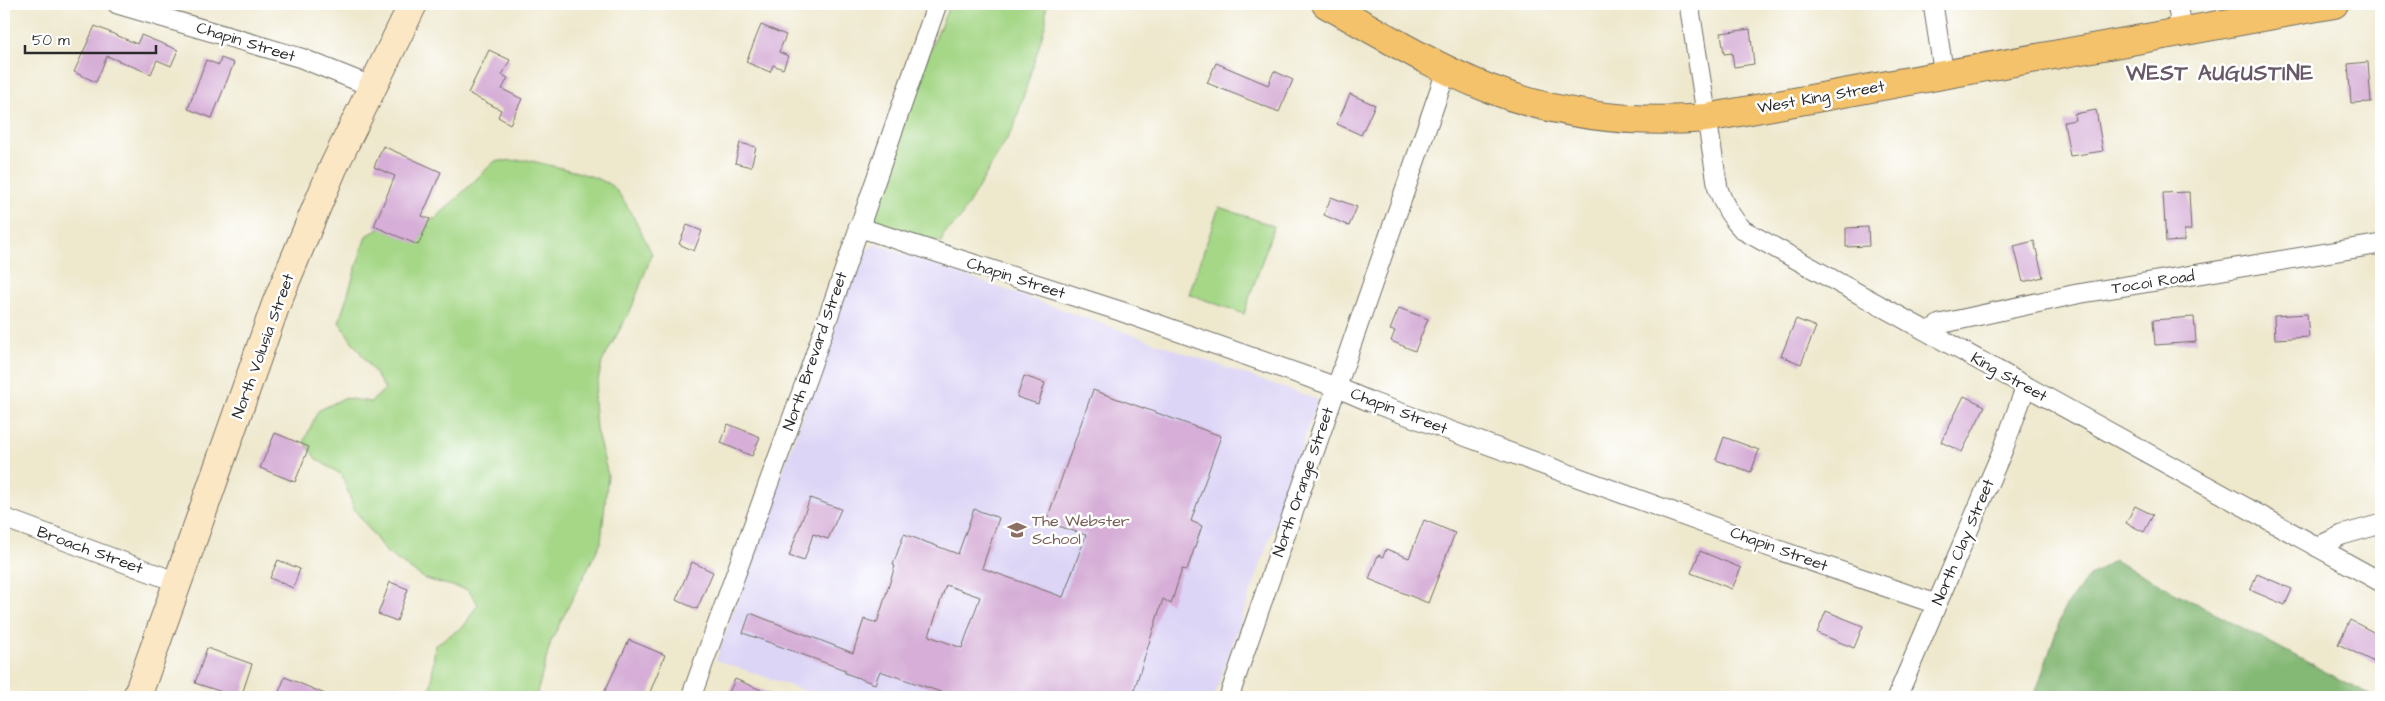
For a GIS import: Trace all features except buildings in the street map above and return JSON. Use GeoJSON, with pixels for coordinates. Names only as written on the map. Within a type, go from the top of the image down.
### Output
{"type":"FeatureCollection","features":[{"type":"Feature","properties":{"kind":"main road","name":"North Volusia Street"},"geometry":{"type":"LineString","coordinates":[[137,697],[276,304],[333,168],[413,4]]}},
{"type":"Feature","properties":{"kind":"main road","name":"West King Street"},"geometry":{"type":"LineString","coordinates":[[1326,4],[1447,68],[1493,90],[1571,112],[1638,120],[1706,118],[2334,4]]}},
{"type":"Feature","properties":{"kind":"street","name":"Chapin Street"},"geometry":{"type":"LineString","coordinates":[[117,4],[301,58],[373,87]]}},
{"type":"Feature","properties":{"kind":"street","name":"North Brevard Street"},"geometry":{"type":"LineString","coordinates":[[691,697],[809,372],[937,4]]}},
{"type":"Feature","properties":{"kind":"street","name":"King Street"},"geometry":{"type":"LineString","coordinates":[[1689,4],[1718,189],[1723,205],[1732,219],[1743,230],[2381,582]]}},
{"type":"Feature","properties":{"kind":"street"},"geometry":{"type":"LineString","coordinates":[[1933,4],[1944,75]]}},
{"type":"Feature","properties":{"kind":"street"},"geometry":{"type":"LineString","coordinates":[[2177,4],[2182,32]]}},
{"type":"Feature","properties":{"kind":"street","name":"North Orange Street"},"geometry":{"type":"LineString","coordinates":[[1229,697],[1447,68]]}},
{"type":"Feature","properties":{"kind":"street","name":"Chapin Street"},"geometry":{"type":"LineString","coordinates":[[858,227],[1120,311],[1336,387],[1381,406],[1758,543],[1936,604]]}},
{"type":"Feature","properties":{"kind":"street","name":"Tocoi Road"},"geometry":{"type":"LineString","coordinates":[[1928,332],[1940,324],[2077,294],[2381,244]]}},
{"type":"Feature","properties":{"kind":"street","name":"North Clay Street"},"geometry":{"type":"LineString","coordinates":[[1896,697],[2004,447],[2026,386]]}},
{"type":"Feature","properties":{"kind":"street","name":"Broach Street"},"geometry":{"type":"LineString","coordinates":[[4,518],[177,582]]}},
{"type":"Feature","properties":{"kind":"street"},"geometry":{"type":"LineString","coordinates":[[2317,547],[2342,535],[2381,524]]}},
{"type":"Feature","properties":{"kind":"shaded area","name":"The Webster School"},"geometry":{"type":"Polygon","coordinates":[[[876,244],[1318,400],[1214,697],[823,697],[716,660],[859,255],[876,244]]]}},
{"type":"Feature","properties":{"kind":"green space"},"geometry":{"type":"Polygon","coordinates":[[[950,4],[1046,4],[1046,23],[1014,127],[959,220],[944,234],[941,243],[870,220],[922,70],[950,4]]]}},
{"type":"Feature","properties":{"kind":"green space"},"geometry":{"type":"Polygon","coordinates":[[[528,160],[585,174],[606,182],[613,187],[629,209],[652,254],[632,307],[602,362],[594,399],[596,429],[608,475],[601,542],[551,641],[536,697],[430,697],[435,645],[464,626],[478,604],[468,590],[425,579],[387,553],[354,509],[342,475],[316,459],[304,441],[318,411],[344,398],[371,402],[385,389],[339,322],[366,236],[394,221],[435,219],[495,161],[528,160]]]}},
{"type":"Feature","properties":{"kind":"green space"},"geometry":{"type":"Polygon","coordinates":[[[1219,207],[1274,226],[1244,314],[1189,294],[1219,207]]]}},
{"type":"Feature","properties":{"kind":"green space"},"geometry":{"type":"Polygon","coordinates":[[[2114,560],[2373,697],[2034,697],[2064,609],[2088,577],[2114,560]]]}},
{"type":"Feature","properties":{"kind":"place","name":"The Webster School"},"geometry":{"type":"Point","coordinates":[1017,530]}},
{"type":"Feature","properties":{"kind":"district","name":"WEST AUGUSTINE"},"geometry":{"type":"Point","coordinates":[2220,73]}}]}
